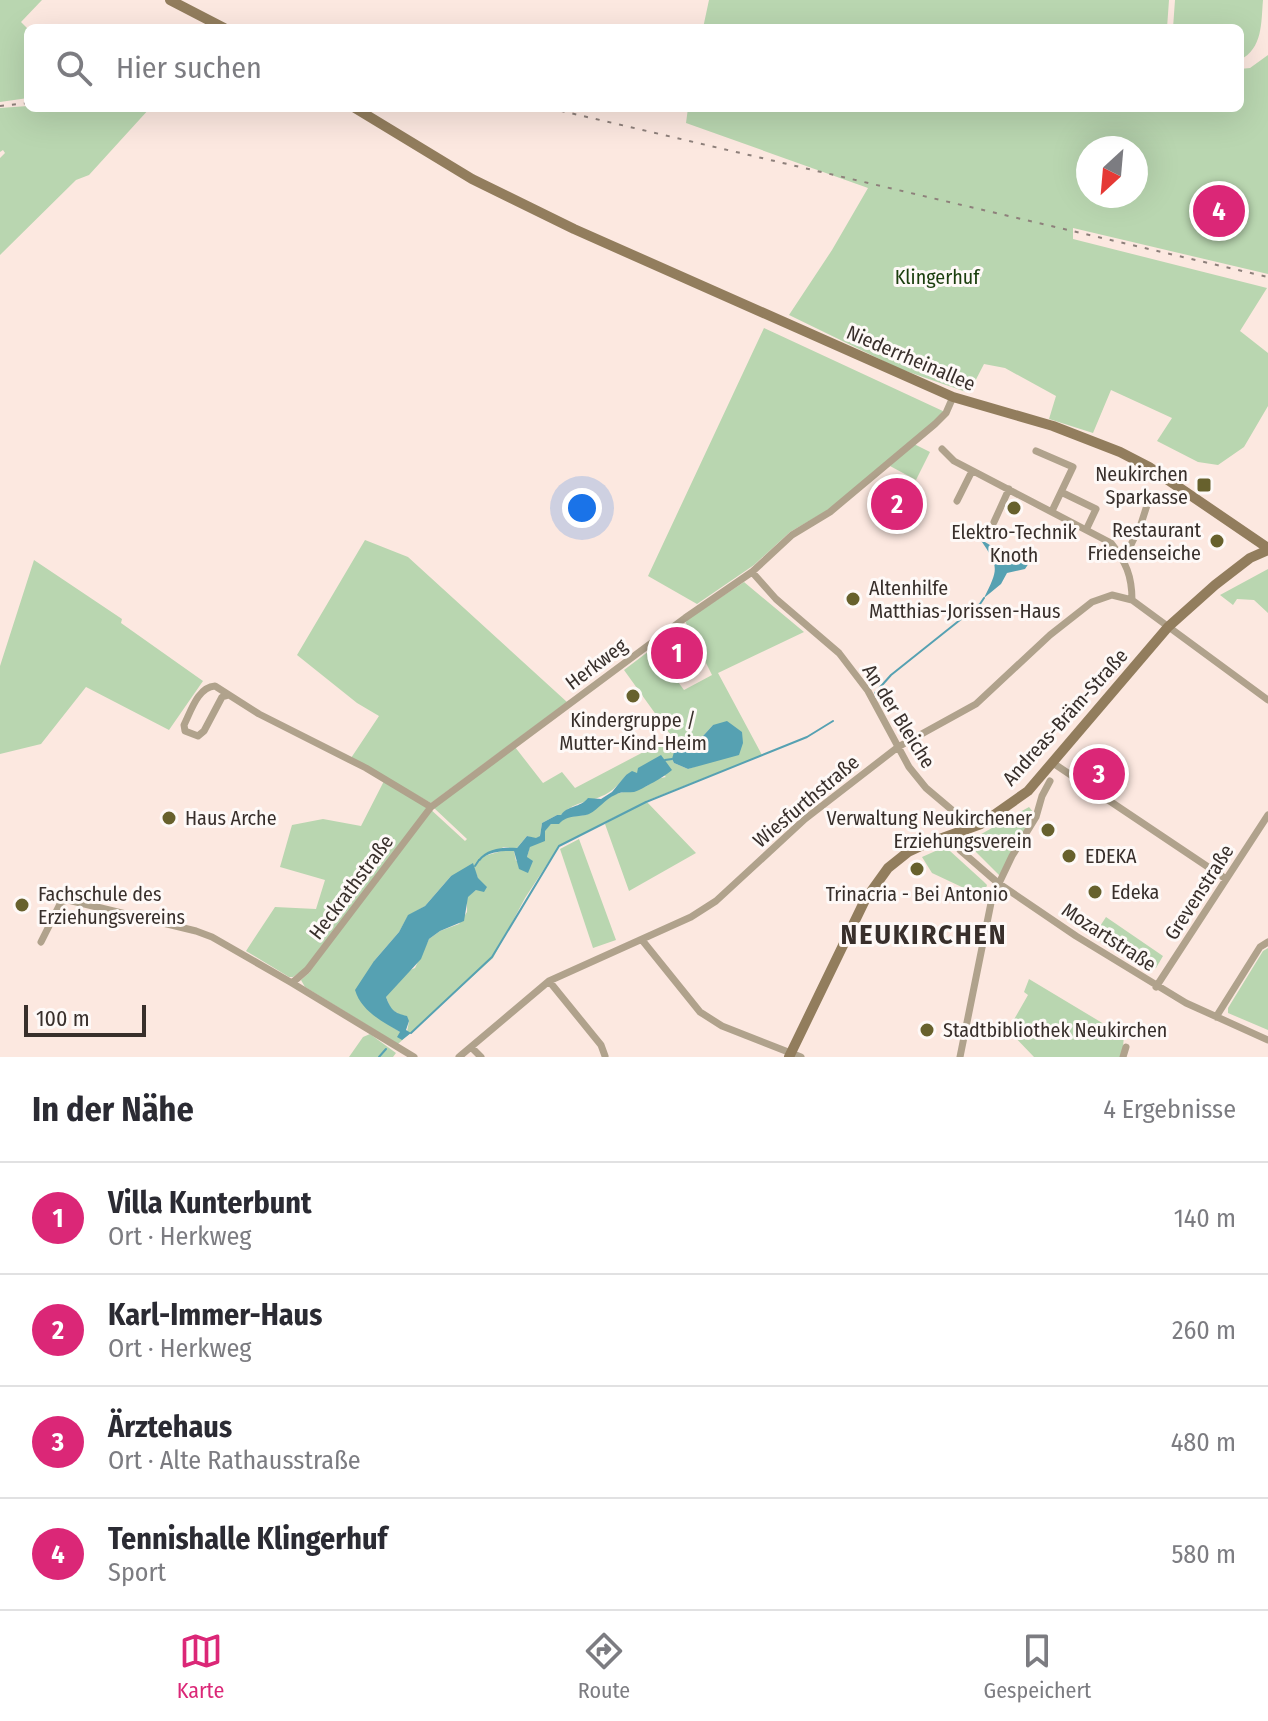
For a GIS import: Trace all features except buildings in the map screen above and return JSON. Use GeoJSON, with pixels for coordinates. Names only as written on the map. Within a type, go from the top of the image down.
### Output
{"type":"FeatureCollection","features":[{"type":"Feature","properties":{"kind":"main road"},"geometry":{"type":"LineString","coordinates":[[170,0],[216,24]]}},
{"type":"Feature","properties":{"kind":"main road","name":"Niederrheinallee"},"geometry":{"type":"LineString","coordinates":[[362,112],[472,179],[533,209],[953,397],[1053,426],[1120,452],[1149,467],[1268,549]]}},
{"type":"Feature","properties":{"kind":"main road","name":"Andreas-Bräm-Straße"},"geometry":{"type":"LineString","coordinates":[[793,1056],[874,885],[888,868],[908,852],[976,826],[1028,791],[1168,627],[1250,558],[1268,549]]}},
{"type":"Feature","properties":{"kind":"street","name":"Herkweg"},"geometry":{"type":"LineString","coordinates":[[431,807],[685,618],[752,572],[792,535],[830,512],[935,424],[946,413],[953,397]]}},
{"type":"Feature","properties":{"kind":"street"},"geometry":{"type":"LineString","coordinates":[[942,449],[954,461],[1111,543],[1124,559],[1132,581],[1132,600],[1268,700]]}},
{"type":"Feature","properties":{"kind":"street"},"geometry":{"type":"LineString","coordinates":[[1036,451],[1073,467],[1052,511]]}},
{"type":"Feature","properties":{"kind":"street"},"geometry":{"type":"LineString","coordinates":[[957,501],[972,471]]}},
{"type":"Feature","properties":{"kind":"street"},"geometry":{"type":"LineString","coordinates":[[994,522],[1009,489]]}},
{"type":"Feature","properties":{"kind":"street"},"geometry":{"type":"LineString","coordinates":[[1061,492],[1096,509],[1087,528]]}},
{"type":"Feature","properties":{"kind":"street"},"geometry":{"type":"LineString","coordinates":[[1124,559],[1149,499]]}},
{"type":"Feature","properties":{"kind":"street","name":"An der Bleiche"},"geometry":{"type":"LineString","coordinates":[[752,572],[776,599],[839,653],[868,691],[898,747],[926,788],[952,810]]}},
{"type":"Feature","properties":{"kind":"street","name":"Wiesfurthstraße"},"geometry":{"type":"LineString","coordinates":[[459,1057],[549,981],[691,917],[716,901],[805,819],[898,747],[976,704],[1050,635],[1092,602],[1112,595],[1132,600]]}},
{"type":"Feature","properties":{"kind":"street"},"geometry":{"type":"LineString","coordinates":[[229,695],[222,697],[204,731],[198,736],[185,731],[184,725],[202,691],[215,686],[259,714],[366,768],[431,807]]}},
{"type":"Feature","properties":{"kind":"street"},"geometry":{"type":"LineString","coordinates":[[1053,763],[1226,879]]}},
{"type":"Feature","properties":{"kind":"street"},"geometry":{"type":"LineString","coordinates":[[960,1057],[992,898],[1036,817],[1050,781]]}},
{"type":"Feature","properties":{"kind":"street","name":"Heckrathstraße"},"geometry":{"type":"LineString","coordinates":[[292,983],[307,970],[431,807]]}},
{"type":"Feature","properties":{"kind":"street","name":"Grevenstraße"},"geometry":{"type":"LineString","coordinates":[[1156,987],[1268,815]]}},
{"type":"Feature","properties":{"kind":"street","name":"Mozartstraße"},"geometry":{"type":"LineString","coordinates":[[952,835],[960,850],[998,883],[1156,987],[1268,1040]]}},
{"type":"Feature","properties":{"kind":"street"},"geometry":{"type":"LineString","coordinates":[[41,942],[61,902],[68,900],[212,937],[414,1057]]}},
{"type":"Feature","properties":{"kind":"street"},"geometry":{"type":"LineString","coordinates":[[642,940],[700,1012],[722,1026],[793,1056]]}},
{"type":"Feature","properties":{"kind":"street"},"geometry":{"type":"LineString","coordinates":[[1216,1017],[1260,947],[1268,942]]}},
{"type":"Feature","properties":{"kind":"street"},"geometry":{"type":"LineString","coordinates":[[549,981],[601,1045],[605,1056]]}},
{"type":"Feature","properties":{"kind":"street"},"geometry":{"type":"LineString","coordinates":[[951,1025],[965,1029]]}},
{"type":"Feature","properties":{"kind":"street"},"geometry":{"type":"LineString","coordinates":[[471,1047],[481,1057]]}},
{"type":"Feature","properties":{"kind":"street"},"geometry":{"type":"LineString","coordinates":[[1123,1057],[1126,1047]]}},
{"type":"Feature","properties":{"kind":"green space"},"geometry":{"type":"Polygon","coordinates":[[[0,0],[42,0],[21,22],[24,25],[24,99],[0,102],[0,0]]]}},
{"type":"Feature","properties":{"kind":"green space"},"geometry":{"type":"Polygon","coordinates":[[[709,0],[1169,0],[1167,24],[704,24],[709,0]]]}},
{"type":"Feature","properties":{"kind":"green space"},"geometry":{"type":"Polygon","coordinates":[[[1175,0],[1263,0],[1257,42],[1244,58],[1244,24],[1173,24],[1175,0]]]}},
{"type":"Feature","properties":{"kind":"green space","name":"Klingerhuf"},"geometry":{"type":"Polygon","coordinates":[[[1268,55],[1268,274],[1073,228],[1073,239],[1267,288],[1240,331],[1268,353],[1268,406],[1244,447],[1218,465],[1198,462],[1157,441],[1172,418],[1111,390],[1093,433],[1049,419],[1056,396],[1005,368],[984,364],[969,393],[900,369],[789,315],[868,188],[686,123],[687,112],[1244,112],[1244,69],[1250,68],[1268,55]]]}},
{"type":"Feature","properties":{"kind":"green space"},"geometry":{"type":"Polygon","coordinates":[[[24,106],[24,112],[146,112],[89,175],[76,180],[0,255],[0,158],[5,153],[3,150],[0,152],[0,108],[24,106]]]}},
{"type":"Feature","properties":{"kind":"green space"},"geometry":{"type":"Polygon","coordinates":[[[764,328],[945,412],[828,510],[790,532],[754,565],[697,604],[648,576],[764,328]]]}},
{"type":"Feature","properties":{"kind":"green space"},"geometry":{"type":"Polygon","coordinates":[[[914,444],[930,452],[916,480],[890,466],[914,444]]]}},
{"type":"Feature","properties":{"kind":"green space"},"geometry":{"type":"Polygon","coordinates":[[[365,540],[408,557],[567,702],[431,803],[351,758],[379,716],[357,703],[297,655],[365,540]]]}},
{"type":"Feature","properties":{"kind":"green space"},"geometry":{"type":"Polygon","coordinates":[[[34,560],[122,619],[121,623],[203,681],[169,730],[86,687],[41,744],[0,754],[0,666],[34,560]]]}},
{"type":"Feature","properties":{"kind":"green space"},"geometry":{"type":"Polygon","coordinates":[[[1268,569],[1268,613],[1254,600],[1237,599],[1233,605],[1220,595],[1268,569]]]}},
{"type":"Feature","properties":{"kind":"green space"},"geometry":{"type":"Polygon","coordinates":[[[744,582],[804,632],[718,673],[762,755],[646,801],[696,853],[629,891],[605,824],[617,816],[559,846],[525,898],[493,958],[398,1044],[305,987],[301,980],[310,972],[306,968],[289,977],[246,951],[275,907],[316,909],[325,880],[280,867],[292,825],[323,819],[361,826],[384,781],[428,807],[465,841],[467,839],[434,808],[515,747],[543,783],[562,772],[575,788],[672,737],[624,670],[653,648],[684,690],[712,675],[685,621],[744,582]],[[713,725],[672,759],[674,763],[688,769],[706,763],[713,725]],[[649,763],[637,773],[626,775],[601,797],[542,823],[540,835],[551,824],[567,817],[586,815],[612,795],[647,786],[656,779],[666,777],[649,763]],[[527,836],[516,849],[504,847],[484,856],[514,851],[516,861],[527,857],[530,846],[538,837],[527,836]],[[475,871],[451,876],[425,906],[408,916],[399,932],[374,961],[391,1026],[400,1032],[407,1032],[409,1021],[391,1009],[387,993],[408,971],[415,968],[429,939],[459,924],[467,912],[467,897],[476,890],[478,878],[475,871]]]}},
{"type":"Feature","properties":{"kind":"green space"},"geometry":{"type":"Polygon","coordinates":[[[1029,807],[1034,813],[1000,876],[970,846],[976,837],[1029,807]]]}},
{"type":"Feature","properties":{"kind":"green space"},"geometry":{"type":"Polygon","coordinates":[[[579,839],[616,940],[593,948],[560,849],[579,839]]]}},
{"type":"Feature","properties":{"kind":"green space"},"geometry":{"type":"Polygon","coordinates":[[[940,849],[950,851],[987,885],[983,897],[932,873],[922,857],[940,849]]]}},
{"type":"Feature","properties":{"kind":"green space"},"geometry":{"type":"Polygon","coordinates":[[[1106,917],[1163,956],[1156,968],[1146,970],[1093,937],[1106,917]]]}},
{"type":"Feature","properties":{"kind":"green space"},"geometry":{"type":"Polygon","coordinates":[[[1268,948],[1268,1030],[1228,1013],[1228,1008],[1263,951],[1268,948]]]}},
{"type":"Feature","properties":{"kind":"green space"},"geometry":{"type":"Polygon","coordinates":[[[1029,979],[1124,1036],[1122,1057],[1034,1057],[1008,1030],[1028,995],[1024,992],[1029,979]]]}},
{"type":"Feature","properties":{"kind":"green space"},"geometry":{"type":"Polygon","coordinates":[[[370,1034],[396,1053],[393,1057],[349,1057],[363,1037],[370,1034]]]}},
{"type":"Feature","properties":{"kind":"water"},"geometry":{"type":"Polygon","coordinates":[[[980,539],[1008,556],[1022,558],[1029,563],[1025,569],[1007,573],[1001,584],[984,598],[995,568],[980,539]]]}},
{"type":"Feature","properties":{"kind":"water"},"geometry":{"type":"Polygon","coordinates":[[[727,721],[742,732],[743,743],[739,755],[688,769],[674,763],[672,759],[676,745],[703,736],[713,725],[727,721]]]}},
{"type":"Feature","properties":{"kind":"water"},"geometry":{"type":"Polygon","coordinates":[[[661,755],[672,770],[660,779],[634,792],[617,794],[589,814],[551,824],[545,831],[545,841],[530,847],[527,857],[533,861],[528,873],[519,869],[514,851],[496,852],[478,860],[491,851],[517,848],[527,836],[540,836],[542,823],[588,798],[601,799],[612,792],[626,775],[632,771],[637,773],[638,768],[661,755]]]}},
{"type":"Feature","properties":{"kind":"water"},"geometry":{"type":"Polygon","coordinates":[[[473,863],[478,878],[487,887],[484,892],[476,890],[468,897],[464,921],[429,939],[421,959],[386,997],[394,1010],[407,1016],[409,1021],[406,1030],[411,1033],[402,1040],[397,1037],[400,1032],[367,1010],[355,990],[399,932],[408,915],[425,906],[451,876],[473,863]]]}},
{"type":"Feature","properties":{"kind":"waterway"},"geometry":{"type":"LineString","coordinates":[[875,693],[891,675],[984,598]]}},
{"type":"Feature","properties":{"kind":"waterway"},"geometry":{"type":"LineString","coordinates":[[411,1033],[492,957],[559,846],[646,802],[807,737],[833,721]]}},
{"type":"Feature","properties":{"kind":"waterway"},"geometry":{"type":"LineString","coordinates":[[665,760],[672,759]]}},
{"type":"Feature","properties":{"kind":"waterway"},"geometry":{"type":"LineString","coordinates":[[475,866],[479,860]]}},
{"type":"Feature","properties":{"kind":"waterway"},"geometry":{"type":"LineString","coordinates":[[379,1057],[386,1049]]}},
{"type":"Feature","properties":{"kind":"railway"},"geometry":{"type":"LineString","coordinates":[[0,106],[24,103]]}},
{"type":"Feature","properties":{"kind":"railway"},"geometry":{"type":"LineString","coordinates":[[566,112],[1268,277]]}},
{"type":"Feature","properties":{"kind":"place","name":"Tennishalle Klingerhuf"},"geometry":{"type":"Point","coordinates":[1219,211]}},
{"type":"Feature","properties":{"kind":"place","name":"Neukirchen Sparkasse"},"geometry":{"type":"Point","coordinates":[1204,485]}},
{"type":"Feature","properties":{"kind":"place","name":"Karl-Immer-Haus"},"geometry":{"type":"Point","coordinates":[897,504]}},
{"type":"Feature","properties":{"kind":"place","name":"Elektro-Technik Knoth"},"geometry":{"type":"Point","coordinates":[1014,508]}},
{"type":"Feature","properties":{"kind":"place","name":"Restaurant Friedenseiche"},"geometry":{"type":"Point","coordinates":[1217,541]}},
{"type":"Feature","properties":{"kind":"place","name":"Altenhilfe Matthias-Jorissen-Haus"},"geometry":{"type":"Point","coordinates":[853,599]}},
{"type":"Feature","properties":{"kind":"place","name":"Villa Kunterbunt"},"geometry":{"type":"Point","coordinates":[677,653]}},
{"type":"Feature","properties":{"kind":"place","name":"Kindergruppe / Mutter-Kind-Heim"},"geometry":{"type":"Point","coordinates":[633,696]}},
{"type":"Feature","properties":{"kind":"place","name":"Ärztehaus"},"geometry":{"type":"Point","coordinates":[1099,774]}},
{"type":"Feature","properties":{"kind":"place","name":"Haus Arche"},"geometry":{"type":"Point","coordinates":[169,818]}},
{"type":"Feature","properties":{"kind":"place","name":"Verwaltung Neukirchener Erziehungsverein"},"geometry":{"type":"Point","coordinates":[1048,830]}},
{"type":"Feature","properties":{"kind":"place","name":"EDEKA"},"geometry":{"type":"Point","coordinates":[1069,856]}},
{"type":"Feature","properties":{"kind":"place","name":"Trinacria - Bei Antonio"},"geometry":{"type":"Point","coordinates":[917,869]}},
{"type":"Feature","properties":{"kind":"place","name":"Edeka"},"geometry":{"type":"Point","coordinates":[1095,892]}},
{"type":"Feature","properties":{"kind":"place","name":"Fachschule des Erziehungsvereins"},"geometry":{"type":"Point","coordinates":[22,905]}},
{"type":"Feature","properties":{"kind":"place","name":"Stadtbibliothek Neukirchen"},"geometry":{"type":"Point","coordinates":[927,1030]}},
{"type":"Feature","properties":{"kind":"district","name":"NEUKIRCHEN"},"geometry":{"type":"Point","coordinates":[924,934]}}]}
